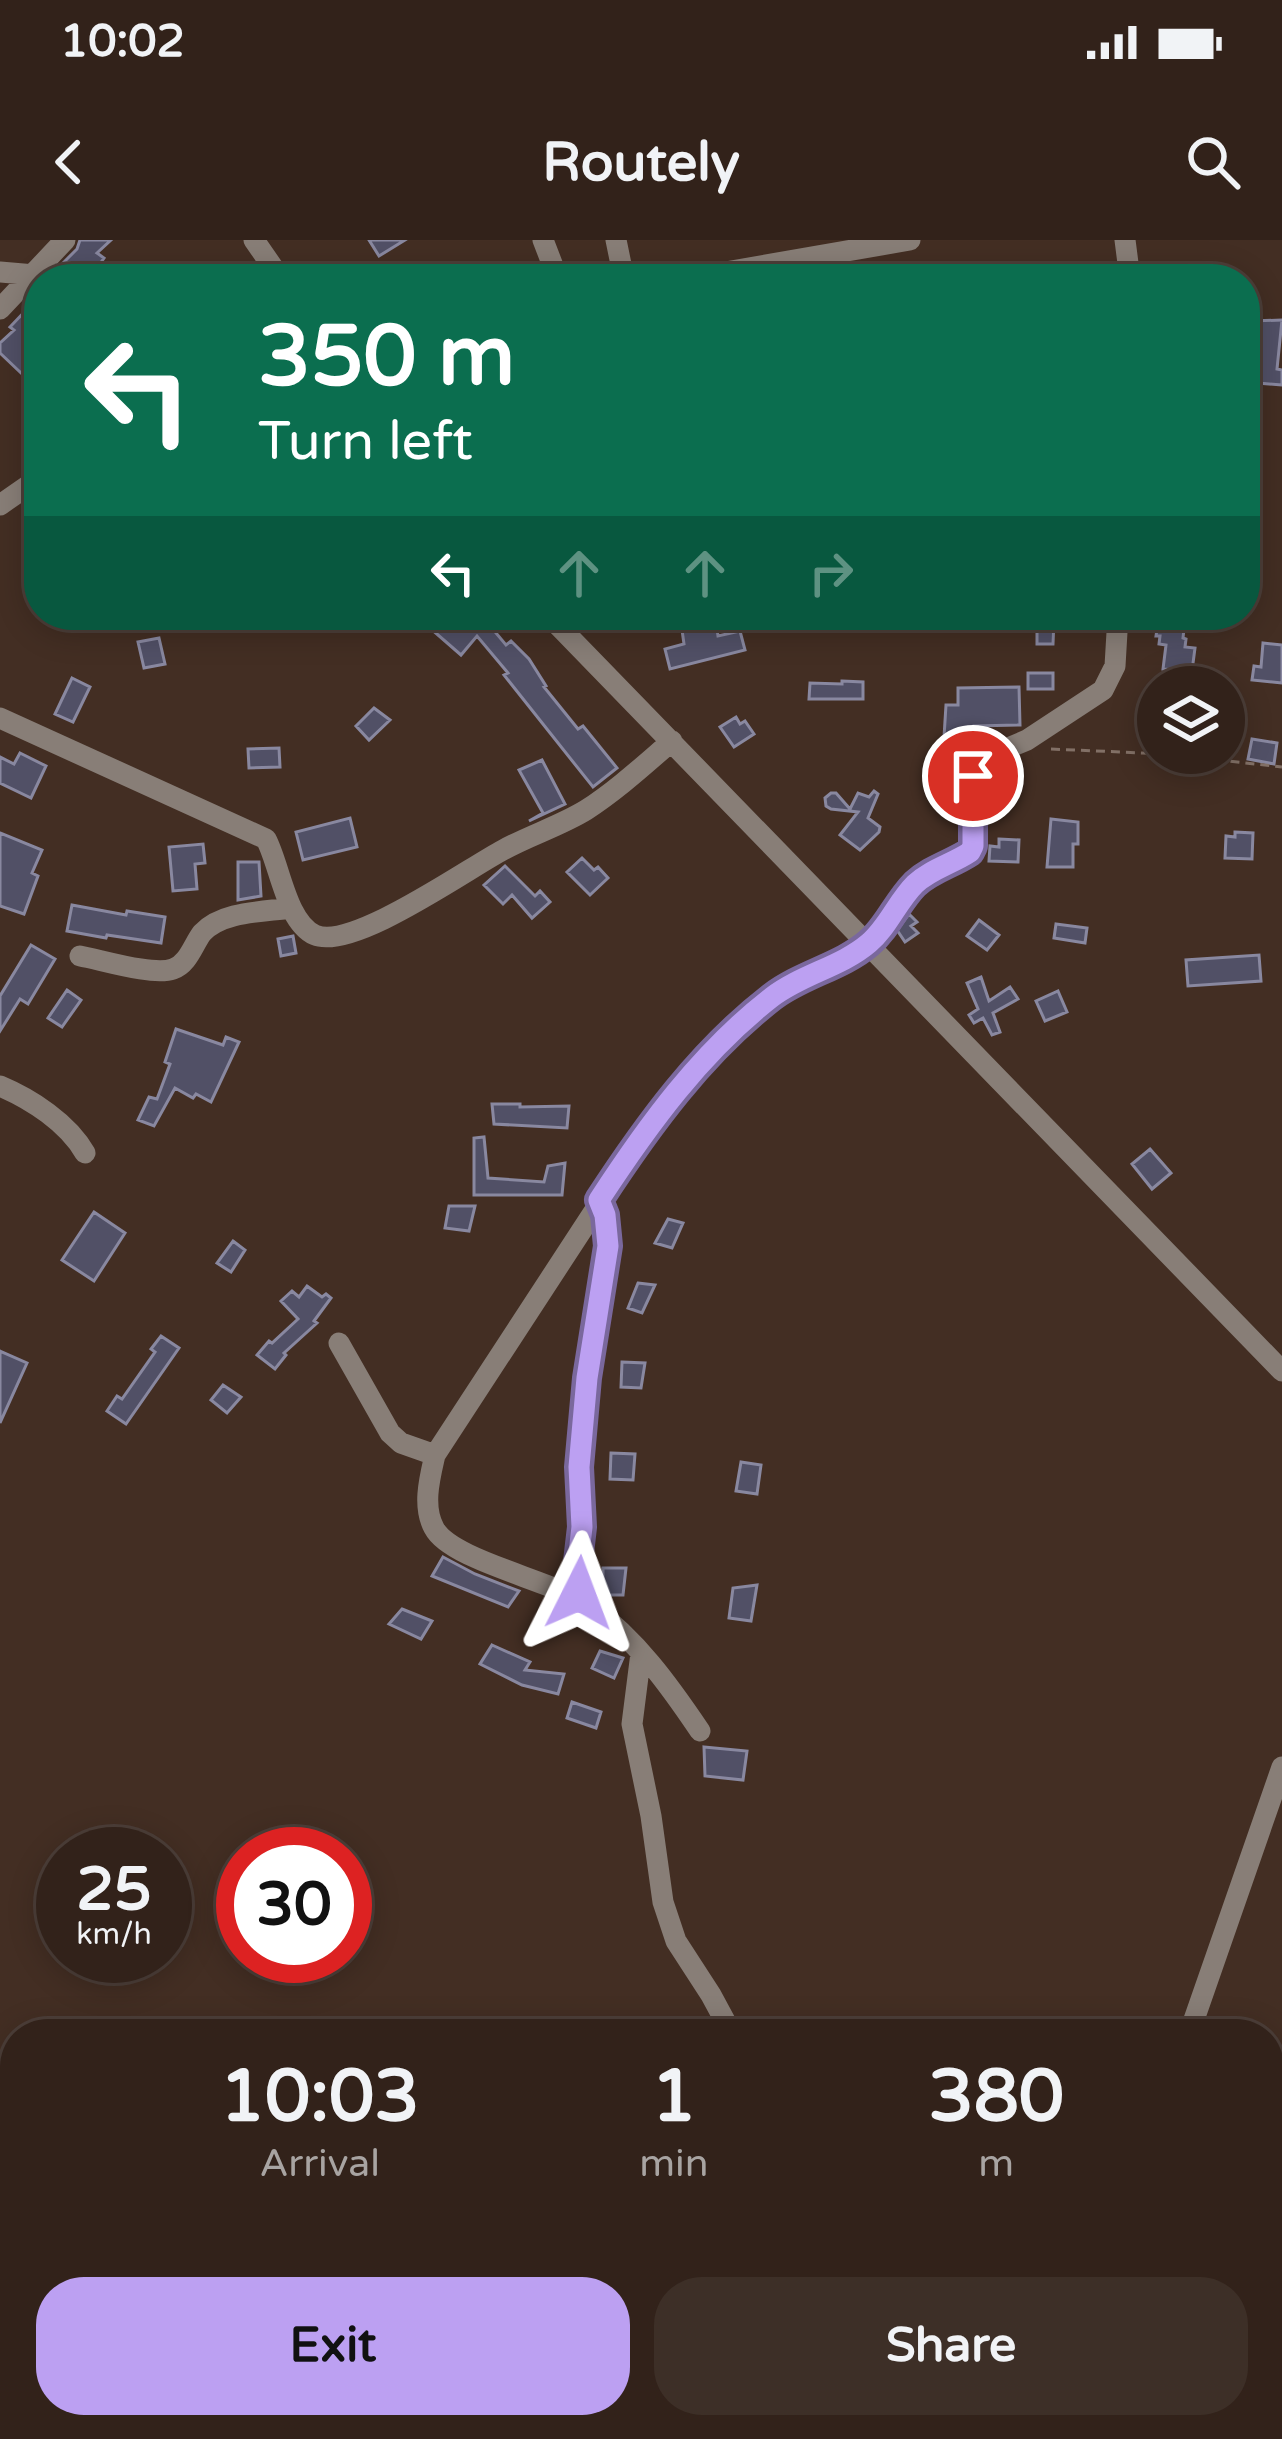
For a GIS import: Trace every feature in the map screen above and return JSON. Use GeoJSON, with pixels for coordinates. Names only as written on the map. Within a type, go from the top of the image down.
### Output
{"type":"FeatureCollection","features":[{"type":"Feature","properties":{"kind":"street"},"geometry":{"type":"LineString","coordinates":[[42,264],[65,240]]}},
{"type":"Feature","properties":{"kind":"street"},"geometry":{"type":"LineString","coordinates":[[772,264],[910,240]]}},
{"type":"Feature","properties":{"kind":"street"},"geometry":{"type":"LineString","coordinates":[[0,309],[24,284]]}},
{"type":"Feature","properties":{"kind":"street"},"geometry":{"type":"LineString","coordinates":[[563,630],[1282,1371]]}},
{"type":"Feature","properties":{"kind":"street"},"geometry":{"type":"LineString","coordinates":[[586,1603],[442,1538],[429,1511],[435,1455],[659,1112],[732,1032],[773,996],[868,944],[910,888],[970,852],[976,768],[987,757],[1012,747],[1103,690],[1115,666],[1117,630]]}},
{"type":"Feature","properties":{"kind":"street"},"geometry":{"type":"LineString","coordinates":[[0,718],[266,839],[291,908],[305,929],[320,937],[336,937],[374,924],[502,850],[584,811],[672,741]]}},
{"type":"Feature","properties":{"kind":"street"},"geometry":{"type":"LineString","coordinates":[[80,956],[160,971],[174,969],[212,925],[226,918],[291,908]]}},
{"type":"Feature","properties":{"kind":"street"},"geometry":{"type":"LineString","coordinates":[[0,1086],[31,1101],[77,1139],[85,1153]]}},
{"type":"Feature","properties":{"kind":"street"},"geometry":{"type":"LineString","coordinates":[[599,1200],[608,1246],[587,1378],[579,1467],[582,1545],[576,1579],[586,1603],[640,1653],[700,1731]]}},
{"type":"Feature","properties":{"kind":"street"},"geometry":{"type":"LineString","coordinates":[[339,1343],[390,1432],[401,1443],[435,1455]]}},
{"type":"Feature","properties":{"kind":"street"},"geometry":{"type":"LineString","coordinates":[[640,1653],[632,1724],[668,1924],[724,2019]]}},
{"type":"Feature","properties":{"kind":"street"},"geometry":{"type":"LineString","coordinates":[[1194,2019],[1282,1767]]}},
{"type":"Feature","properties":{"kind":"path"},"geometry":{"type":"LineString","coordinates":[[1012,747],[1166,754],[1282,767]]}},
{"type":"Feature","properties":{"kind":"building"},"geometry":{"type":"Polygon","coordinates":[[[80,240],[111,240],[97,253],[104,258],[100,264],[64,262],[80,240]]]}},
{"type":"Feature","properties":{"kind":"building"},"geometry":{"type":"Polygon","coordinates":[[[369,240],[405,240],[379,256],[369,240]]]}},
{"type":"Feature","properties":{"kind":"building"},"geometry":{"type":"Polygon","coordinates":[[[24,312],[24,376],[0,353],[0,343],[14,330],[10,327],[24,312]]]}},
{"type":"Feature","properties":{"kind":"building"},"geometry":{"type":"Polygon","coordinates":[[[1282,320],[1277,369],[1282,370],[1282,385],[1260,383],[1260,321],[1282,320]]]}},
{"type":"Feature","properties":{"kind":"building"},"geometry":{"type":"Polygon","coordinates":[[[432,630],[494,630],[506,645],[511,641],[578,729],[583,726],[617,768],[593,787],[477,636],[461,655],[432,630]]]}},
{"type":"Feature","properties":{"kind":"building"},"geometry":{"type":"Polygon","coordinates":[[[682,630],[717,630],[718,636],[740,631],[745,650],[670,669],[665,649],[684,644],[682,630]]]}},
{"type":"Feature","properties":{"kind":"building"},"geometry":{"type":"Polygon","coordinates":[[[1037,630],[1054,630],[1053,644],[1037,644],[1037,630]]]}},
{"type":"Feature","properties":{"kind":"building"},"geometry":{"type":"Polygon","coordinates":[[[1157,630],[1184,630],[1185,647],[1195,648],[1193,666],[1163,666],[1166,645],[1159,644],[1157,630]]]}},
{"type":"Feature","properties":{"kind":"building"},"geometry":{"type":"Polygon","coordinates":[[[159,638],[165,664],[144,668],[138,642],[159,638]]]}},
{"type":"Feature","properties":{"kind":"building"},"geometry":{"type":"Polygon","coordinates":[[[1263,643],[1282,645],[1282,683],[1252,680],[1254,666],[1261,667],[1263,643]]]}},
{"type":"Feature","properties":{"kind":"building"},"geometry":{"type":"Polygon","coordinates":[[[1028,673],[1053,673],[1053,689],[1028,689],[1028,673]]]}},
{"type":"Feature","properties":{"kind":"building"},"geometry":{"type":"Polygon","coordinates":[[[72,678],[90,687],[73,722],[55,714],[72,678]]]}},
{"type":"Feature","properties":{"kind":"building"},"geometry":{"type":"Polygon","coordinates":[[[863,682],[863,699],[809,699],[810,683],[863,682]]]}},
{"type":"Feature","properties":{"kind":"building"},"geometry":{"type":"Polygon","coordinates":[[[1019,687],[1020,725],[974,726],[967,729],[966,738],[944,737],[946,705],[958,705],[958,688],[1019,687]]]}},
{"type":"Feature","properties":{"kind":"building"},"geometry":{"type":"Polygon","coordinates":[[[374,708],[390,720],[369,740],[356,726],[374,708]]]}},
{"type":"Feature","properties":{"kind":"building"},"geometry":{"type":"Polygon","coordinates":[[[736,717],[754,734],[734,747],[720,727],[736,717]]]}},
{"type":"Feature","properties":{"kind":"building"},"geometry":{"type":"Polygon","coordinates":[[[1252,739],[1277,743],[1274,764],[1248,759],[1252,739]]]}},
{"type":"Feature","properties":{"kind":"building"},"geometry":{"type":"Polygon","coordinates":[[[279,748],[280,767],[249,768],[248,749],[279,748]]]}},
{"type":"Feature","properties":{"kind":"building"},"geometry":{"type":"Polygon","coordinates":[[[20,753],[46,766],[31,798],[0,783],[0,757],[14,764],[20,753]]]}},
{"type":"Feature","properties":{"kind":"building"},"geometry":{"type":"Polygon","coordinates":[[[542,760],[565,804],[529,821],[543,813],[519,770],[542,760]]]}},
{"type":"Feature","properties":{"kind":"building"},"geometry":{"type":"Polygon","coordinates":[[[874,791],[878,794],[868,818],[880,827],[879,832],[860,850],[840,835],[858,812],[831,809],[825,798],[836,793],[850,809],[858,793],[869,797],[874,791]]]}},
{"type":"Feature","properties":{"kind":"building"},"geometry":{"type":"Polygon","coordinates":[[[350,818],[357,847],[303,860],[296,832],[350,818]]]}},
{"type":"Feature","properties":{"kind":"building"},"geometry":{"type":"Polygon","coordinates":[[[1051,819],[1078,822],[1073,867],[1047,867],[1051,819]]]}},
{"type":"Feature","properties":{"kind":"building"},"geometry":{"type":"Polygon","coordinates":[[[1235,832],[1253,833],[1252,859],[1225,858],[1226,836],[1235,837],[1235,832]]]}},
{"type":"Feature","properties":{"kind":"building"},"geometry":{"type":"Polygon","coordinates":[[[0,833],[42,850],[24,914],[0,906],[0,833]]]}},
{"type":"Feature","properties":{"kind":"building"},"geometry":{"type":"Polygon","coordinates":[[[999,839],[1019,840],[1018,862],[989,861],[990,846],[999,847],[999,839]]]}},
{"type":"Feature","properties":{"kind":"building"},"geometry":{"type":"Polygon","coordinates":[[[203,844],[205,863],[195,864],[197,889],[173,891],[169,847],[203,844]]]}},
{"type":"Feature","properties":{"kind":"building"},"geometry":{"type":"Polygon","coordinates":[[[582,858],[608,878],[590,895],[567,872],[582,858]]]}},
{"type":"Feature","properties":{"kind":"building"},"geometry":{"type":"Polygon","coordinates":[[[238,862],[259,862],[261,896],[238,900],[238,862]]]}},
{"type":"Feature","properties":{"kind":"building"},"geometry":{"type":"Polygon","coordinates":[[[505,866],[535,896],[540,891],[550,902],[532,918],[512,895],[503,904],[484,885],[505,866]]]}},
{"type":"Feature","properties":{"kind":"building"},"geometry":{"type":"Polygon","coordinates":[[[72,905],[165,917],[161,943],[67,931],[72,905]]]}},
{"type":"Feature","properties":{"kind":"building"},"geometry":{"type":"Polygon","coordinates":[[[909,914],[917,922],[911,926],[918,933],[905,942],[897,930],[909,914]]]}},
{"type":"Feature","properties":{"kind":"building"},"geometry":{"type":"Polygon","coordinates":[[[979,920],[999,935],[987,950],[967,936],[979,920]]]}},
{"type":"Feature","properties":{"kind":"building"},"geometry":{"type":"Polygon","coordinates":[[[1056,924],[1087,928],[1085,943],[1054,938],[1056,924]]]}},
{"type":"Feature","properties":{"kind":"building"},"geometry":{"type":"Polygon","coordinates":[[[293,936],[296,953],[281,956],[278,939],[293,936]]]}},
{"type":"Feature","properties":{"kind":"building"},"geometry":{"type":"Polygon","coordinates":[[[31,945],[55,959],[28,1004],[20,999],[0,1031],[0,996],[31,945]]]}},
{"type":"Feature","properties":{"kind":"building"},"geometry":{"type":"Polygon","coordinates":[[[1259,955],[1261,981],[1188,986],[1186,960],[1259,955]]]}},
{"type":"Feature","properties":{"kind":"building"},"geometry":{"type":"Polygon","coordinates":[[[981,977],[989,1001],[1010,987],[1018,999],[993,1013],[1000,1032],[992,1035],[983,1018],[974,1023],[969,1015],[978,1009],[967,983],[981,977]]]}},
{"type":"Feature","properties":{"kind":"building"},"geometry":{"type":"Polygon","coordinates":[[[67,990],[81,1000],[62,1027],[48,1018],[67,990]]]}},
{"type":"Feature","properties":{"kind":"building"},"geometry":{"type":"Polygon","coordinates":[[[1058,991],[1067,1012],[1045,1021],[1036,1001],[1058,991]]]}},
{"type":"Feature","properties":{"kind":"building"},"geometry":{"type":"Polygon","coordinates":[[[176,1029],[223,1045],[226,1037],[239,1042],[211,1102],[175,1088],[154,1126],[138,1120],[149,1097],[157,1099],[176,1029]]]}},
{"type":"Feature","properties":{"kind":"building"},"geometry":{"type":"Polygon","coordinates":[[[492,1104],[569,1106],[567,1128],[494,1124],[492,1104]]]}},
{"type":"Feature","properties":{"kind":"building"},"geometry":{"type":"Polygon","coordinates":[[[484,1137],[488,1178],[544,1182],[548,1166],[565,1163],[562,1195],[474,1195],[474,1138],[484,1137]]]}},
{"type":"Feature","properties":{"kind":"building"},"geometry":{"type":"Polygon","coordinates":[[[1150,1149],[1171,1173],[1152,1189],[1132,1164],[1150,1149]]]}},
{"type":"Feature","properties":{"kind":"building"},"geometry":{"type":"Polygon","coordinates":[[[449,1206],[475,1206],[469,1231],[445,1228],[449,1206]]]}},
{"type":"Feature","properties":{"kind":"building"},"geometry":{"type":"Polygon","coordinates":[[[94,1212],[125,1233],[94,1281],[62,1260],[94,1212]]]}},
{"type":"Feature","properties":{"kind":"building"},"geometry":{"type":"Polygon","coordinates":[[[668,1219],[683,1223],[672,1248],[655,1243],[668,1219]]]}},
{"type":"Feature","properties":{"kind":"building"},"geometry":{"type":"Polygon","coordinates":[[[233,1241],[245,1250],[231,1272],[217,1263],[233,1241]]]}},
{"type":"Feature","properties":{"kind":"building"},"geometry":{"type":"Polygon","coordinates":[[[638,1283],[655,1285],[642,1313],[628,1308],[638,1283]]]}},
{"type":"Feature","properties":{"kind":"building"},"geometry":{"type":"Polygon","coordinates":[[[307,1286],[331,1298],[317,1323],[284,1353],[275,1369],[257,1355],[298,1319],[281,1301],[292,1291],[299,1297],[307,1286]]]}},
{"type":"Feature","properties":{"kind":"building"},"geometry":{"type":"Polygon","coordinates":[[[161,1336],[179,1348],[126,1424],[107,1411],[117,1396],[122,1399],[161,1336]]]}},
{"type":"Feature","properties":{"kind":"building"},"geometry":{"type":"Polygon","coordinates":[[[0,1351],[27,1363],[0,1423],[0,1351]]]}},
{"type":"Feature","properties":{"kind":"building"},"geometry":{"type":"Polygon","coordinates":[[[622,1362],[645,1363],[641,1388],[621,1387],[622,1362]]]}},
{"type":"Feature","properties":{"kind":"building"},"geometry":{"type":"Polygon","coordinates":[[[223,1385],[241,1397],[227,1413],[211,1400],[223,1385]]]}},
{"type":"Feature","properties":{"kind":"building"},"geometry":{"type":"Polygon","coordinates":[[[611,1453],[635,1454],[633,1480],[610,1479],[611,1453]]]}},
{"type":"Feature","properties":{"kind":"building"},"geometry":{"type":"Polygon","coordinates":[[[741,1462],[761,1465],[757,1494],[736,1491],[741,1462]]]}},
{"type":"Feature","properties":{"kind":"building"},"geometry":{"type":"Polygon","coordinates":[[[443,1557],[519,1591],[508,1607],[432,1576],[443,1557]]]}},
{"type":"Feature","properties":{"kind":"building"},"geometry":{"type":"Polygon","coordinates":[[[603,1568],[626,1568],[623,1595],[603,1595],[603,1568]]]}},
{"type":"Feature","properties":{"kind":"building"},"geometry":{"type":"Polygon","coordinates":[[[757,1585],[751,1621],[729,1618],[733,1588],[757,1585]]]}},
{"type":"Feature","properties":{"kind":"building"},"geometry":{"type":"Polygon","coordinates":[[[402,1609],[432,1621],[421,1639],[389,1624],[402,1609]]]}},
{"type":"Feature","properties":{"kind":"building"},"geometry":{"type":"Polygon","coordinates":[[[492,1645],[530,1662],[525,1670],[564,1674],[558,1694],[522,1685],[480,1664],[492,1645]]]}},
{"type":"Feature","properties":{"kind":"building"},"geometry":{"type":"Polygon","coordinates":[[[600,1651],[623,1658],[614,1678],[592,1668],[600,1651]]]}},
{"type":"Feature","properties":{"kind":"building"},"geometry":{"type":"Polygon","coordinates":[[[572,1702],[601,1712],[596,1728],[567,1718],[572,1702]]]}},
{"type":"Feature","properties":{"kind":"building"},"geometry":{"type":"Polygon","coordinates":[[[704,1747],[747,1751],[743,1780],[705,1776],[704,1747]]]}},
{"type":"Feature","properties":{"kind":"route"},"geometry":{"type":"LineString","coordinates":[[579,1593],[579,1467],[587,1378],[608,1246],[599,1200],[659,1112],[732,1032],[773,996],[868,944],[910,888],[970,852],[973,776]]}}]}
